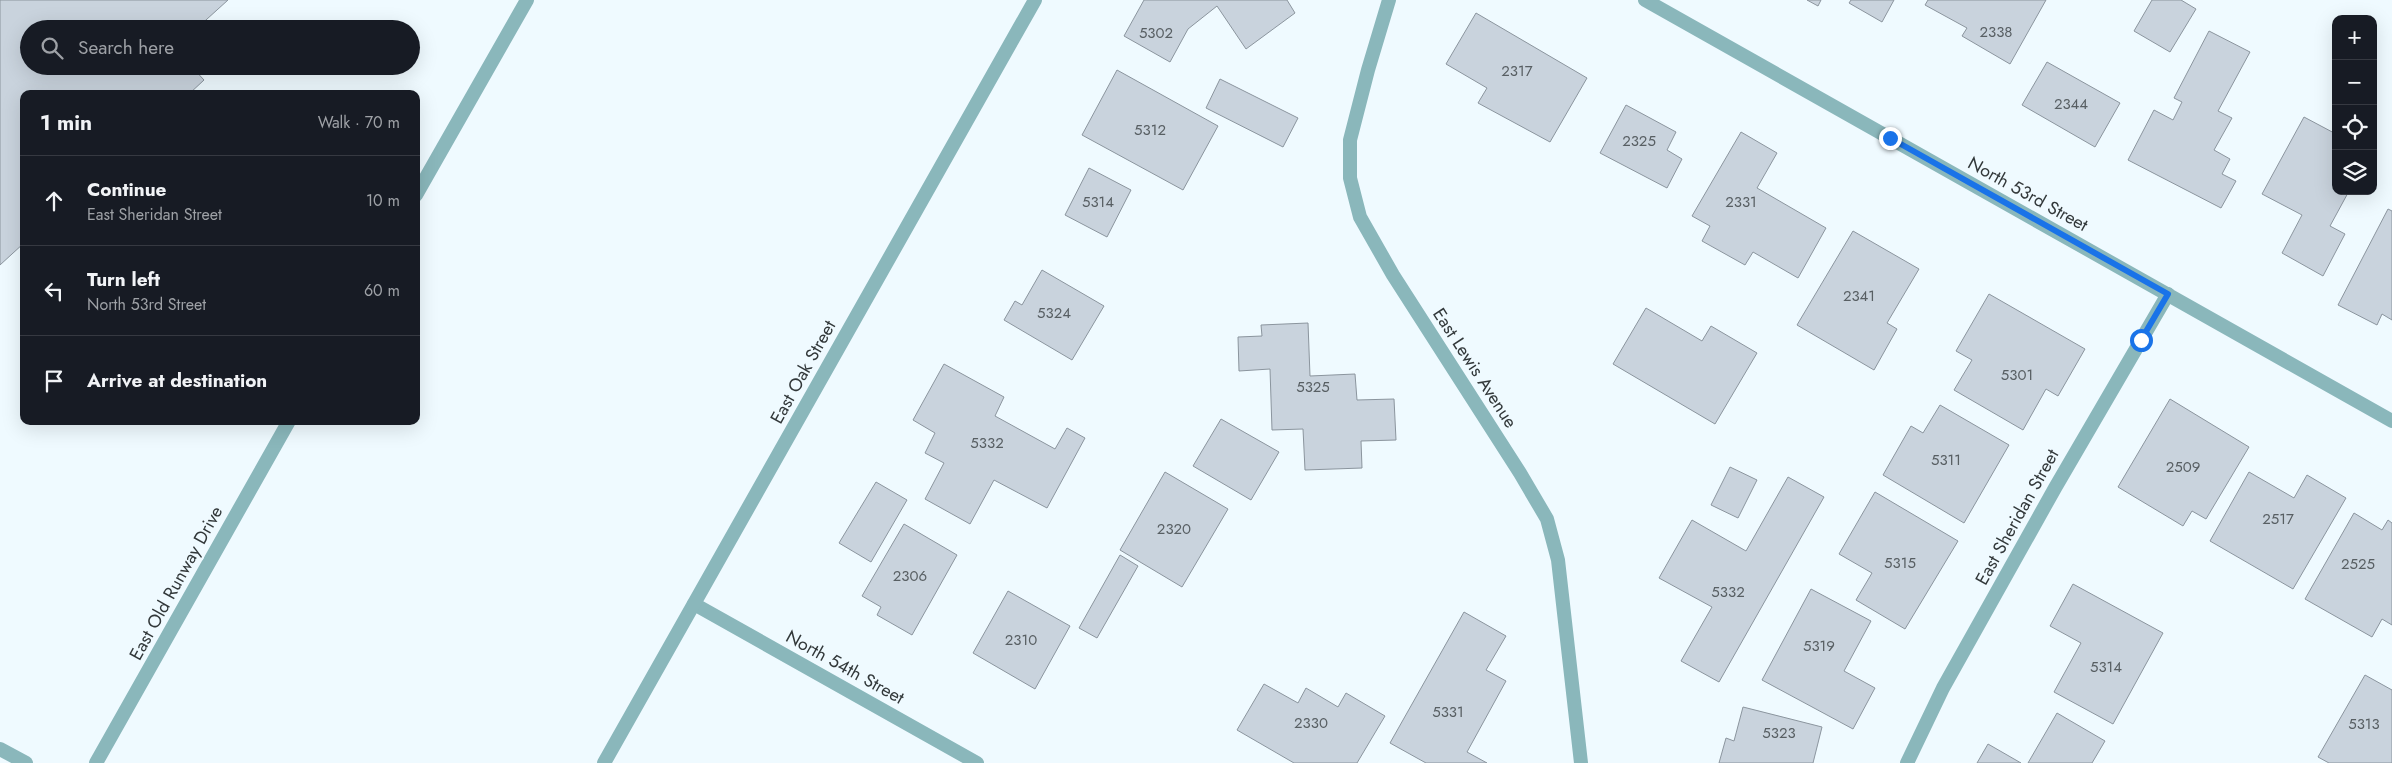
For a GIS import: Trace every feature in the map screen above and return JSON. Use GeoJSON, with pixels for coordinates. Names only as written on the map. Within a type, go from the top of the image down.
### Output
{"type":"FeatureCollection","features":[{"type":"Feature","properties":{"kind":"street"},"geometry":{"type":"LineString","coordinates":[[420,188],[526,0]]}},
{"type":"Feature","properties":{"kind":"street","name":"East Oak Street"},"geometry":{"type":"LineString","coordinates":[[604,763],[1035,0]]}},
{"type":"Feature","properties":{"kind":"street","name":"East Lewis Avenue"},"geometry":{"type":"LineString","coordinates":[[1389,0],[1350,140],[1350,178],[1354,194],[1360,217],[1393,275],[1520,473],[1547,519],[1558,560],[1581,763]]}},
{"type":"Feature","properties":{"kind":"street","name":"North 53rd Street"},"geometry":{"type":"LineString","coordinates":[[1645,0],[2392,421]]}},
{"type":"Feature","properties":{"kind":"street","name":"East Sheridan Street"},"geometry":{"type":"LineString","coordinates":[[1907,763],[1943,688],[2055,488],[2168,294]]}},
{"type":"Feature","properties":{"kind":"street","name":"East Old Runway Drive"},"geometry":{"type":"LineString","coordinates":[[96,763],[287,425]]}},
{"type":"Feature","properties":{"kind":"street","name":"North 54th Street"},"geometry":{"type":"LineString","coordinates":[[694,604],[977,763]]}},
{"type":"Feature","properties":{"kind":"street"},"geometry":{"type":"LineString","coordinates":[[0,749],[26,763]]}},
{"type":"Feature","properties":{"kind":"building"},"geometry":{"type":"Polygon","coordinates":[[[0,0],[228,0],[206,20],[20,20],[20,75],[199,75],[204,80],[193,90],[20,90],[20,247],[0,265],[0,0]]]}},
{"type":"Feature","properties":{"kind":"building"},"geometry":{"type":"Polygon","coordinates":[[[1144,0],[1287,0],[1295,13],[1246,49],[1217,6],[1188,29],[1170,62],[1124,36],[1144,0]]]}},
{"type":"Feature","properties":{"kind":"building"},"geometry":{"type":"Polygon","coordinates":[[[1807,0],[1821,0],[1818,6],[1807,0]]]}},
{"type":"Feature","properties":{"kind":"building"},"geometry":{"type":"Polygon","coordinates":[[[1851,0],[1894,0],[1882,22],[1849,3],[1851,0]]]}},
{"type":"Feature","properties":{"kind":"building"},"geometry":{"type":"Polygon","coordinates":[[[1928,0],[2046,0],[2010,64],[1962,36],[1967,28],[1925,5],[1928,0]]]}},
{"type":"Feature","properties":{"kind":"building"},"geometry":{"type":"Polygon","coordinates":[[[2152,0],[2181,0],[2196,9],[2170,52],[2134,31],[2152,0]]]}},
{"type":"Feature","properties":{"kind":"building"},"geometry":{"type":"Polygon","coordinates":[[[1476,13],[1587,78],[1550,142],[1478,103],[1487,88],[1446,64],[1476,13]]]}},
{"type":"Feature","properties":{"kind":"building"},"geometry":{"type":"Polygon","coordinates":[[[2209,31],[2250,52],[2218,111],[2232,118],[2214,150],[2230,159],[2222,174],[2236,181],[2221,208],[2128,160],[2154,110],[2173,120],[2182,102],[2174,98],[2209,31]]]}},
{"type":"Feature","properties":{"kind":"building"},"geometry":{"type":"Polygon","coordinates":[[[2047,62],[2120,103],[2095,147],[2022,105],[2047,62]]]}},
{"type":"Feature","properties":{"kind":"building"},"geometry":{"type":"Polygon","coordinates":[[[1117,70],[1218,126],[1183,190],[1082,135],[1117,70]]]}},
{"type":"Feature","properties":{"kind":"building"},"geometry":{"type":"Polygon","coordinates":[[[1220,79],[1298,118],[1283,147],[1206,108],[1220,79]]]}},
{"type":"Feature","properties":{"kind":"building"},"geometry":{"type":"Polygon","coordinates":[[[1626,105],[1676,132],[1667,150],[1682,159],[1667,188],[1600,153],[1626,105]]]}},
{"type":"Feature","properties":{"kind":"building"},"geometry":{"type":"Polygon","coordinates":[[[2304,117],[2332,132],[2332,195],[2347,195],[2330,226],[2345,234],[2323,276],[2282,253],[2302,215],[2262,194],[2304,117]]]}},
{"type":"Feature","properties":{"kind":"building"},"geometry":{"type":"Polygon","coordinates":[[[1741,132],[1777,153],[1757,188],[1826,228],[1798,278],[1753,252],[1745,265],[1702,241],[1710,226],[1692,216],[1741,132]]]}},
{"type":"Feature","properties":{"kind":"building"},"geometry":{"type":"Polygon","coordinates":[[[1089,168],[1131,190],[1107,237],[1065,215],[1089,168]]]}},
{"type":"Feature","properties":{"kind":"building"},"geometry":{"type":"Polygon","coordinates":[[[2388,209],[2392,211],[2392,320],[2382,314],[2377,325],[2338,305],[2388,209]]]}},
{"type":"Feature","properties":{"kind":"building"},"geometry":{"type":"Polygon","coordinates":[[[1853,231],[1919,269],[1887,323],[1897,329],[1874,370],[1797,325],[1853,231]]]}},
{"type":"Feature","properties":{"kind":"building"},"geometry":{"type":"Polygon","coordinates":[[[1042,270],[1104,306],[1072,360],[1004,320],[1015,301],[1022,305],[1042,270]]]}},
{"type":"Feature","properties":{"kind":"building"},"geometry":{"type":"Polygon","coordinates":[[[1989,294],[2085,349],[2058,396],[2046,389],[2023,430],[1954,390],[1972,360],[1956,351],[1989,294]]]}},
{"type":"Feature","properties":{"kind":"building"},"geometry":{"type":"Polygon","coordinates":[[[1646,308],[1702,341],[1711,326],[1757,353],[1715,424],[1613,364],[1646,308]]]}},
{"type":"Feature","properties":{"kind":"building"},"geometry":{"type":"Polygon","coordinates":[[[1308,323],[1310,376],[1355,374],[1357,400],[1394,399],[1396,440],[1361,441],[1362,468],[1305,470],[1303,429],[1272,430],[1270,369],[1239,371],[1238,337],[1262,336],[1261,325],[1308,323]]]}},
{"type":"Feature","properties":{"kind":"building"},"geometry":{"type":"Polygon","coordinates":[[[944,364],[1004,397],[995,416],[1055,449],[1067,428],[1085,438],[1047,508],[994,480],[970,524],[925,499],[944,463],[925,453],[935,433],[913,420],[944,364]]]}},
{"type":"Feature","properties":{"kind":"building"},"geometry":{"type":"Polygon","coordinates":[[[2170,399],[2249,447],[2206,519],[2192,511],[2183,526],[2118,487],[2170,399]]]}},
{"type":"Feature","properties":{"kind":"building"},"geometry":{"type":"Polygon","coordinates":[[[1940,405],[2009,445],[1964,523],[1883,475],[1911,426],[1923,433],[1940,405]]]}},
{"type":"Feature","properties":{"kind":"building"},"geometry":{"type":"Polygon","coordinates":[[[1221,419],[1279,452],[1251,500],[1193,466],[1221,419]]]}},
{"type":"Feature","properties":{"kind":"building"},"geometry":{"type":"Polygon","coordinates":[[[1730,467],[1757,480],[1738,518],[1711,505],[1730,467]]]}},
{"type":"Feature","properties":{"kind":"building"},"geometry":{"type":"Polygon","coordinates":[[[1165,472],[1228,509],[1182,587],[1120,550],[1165,472]]]}},
{"type":"Feature","properties":{"kind":"building"},"geometry":{"type":"Polygon","coordinates":[[[2249,472],[2294,498],[2307,475],[2346,498],[2293,589],[2210,541],[2249,472]]]}},
{"type":"Feature","properties":{"kind":"building"},"geometry":{"type":"Polygon","coordinates":[[[1788,477],[1824,497],[1719,682],[1681,661],[1712,607],[1659,578],[1692,520],[1746,551],[1788,477]]]}},
{"type":"Feature","properties":{"kind":"building"},"geometry":{"type":"Polygon","coordinates":[[[876,482],[907,500],[871,562],[839,543],[876,482]]]}},
{"type":"Feature","properties":{"kind":"building"},"geometry":{"type":"Polygon","coordinates":[[[1875,492],[1958,541],[1905,629],[1856,600],[1872,573],[1839,554],[1875,492]]]}},
{"type":"Feature","properties":{"kind":"building"},"geometry":{"type":"Polygon","coordinates":[[[2354,513],[2382,530],[2388,520],[2392,523],[2392,625],[2382,619],[2372,637],[2305,599],[2354,513]]]}},
{"type":"Feature","properties":{"kind":"building"},"geometry":{"type":"Polygon","coordinates":[[[904,524],[957,555],[912,635],[877,615],[881,607],[862,596],[904,524]]]}},
{"type":"Feature","properties":{"kind":"building"},"geometry":{"type":"Polygon","coordinates":[[[1120,555],[1138,566],[1097,638],[1079,628],[1120,555]]]}},
{"type":"Feature","properties":{"kind":"building"},"geometry":{"type":"Polygon","coordinates":[[[2073,584],[2163,633],[2113,724],[2054,692],[2081,643],[2050,626],[2073,584]]]}},
{"type":"Feature","properties":{"kind":"building"},"geometry":{"type":"Polygon","coordinates":[[[1811,589],[1871,621],[1844,671],[1875,688],[1853,729],[1762,680],[1811,589]]]}},
{"type":"Feature","properties":{"kind":"building"},"geometry":{"type":"Polygon","coordinates":[[[1008,591],[1070,626],[1035,689],[973,653],[1008,591]]]}},
{"type":"Feature","properties":{"kind":"building"},"geometry":{"type":"Polygon","coordinates":[[[1464,612],[1506,636],[1486,670],[1506,681],[1467,752],[1487,763],[1426,763],[1390,743],[1464,612]]]}},
{"type":"Feature","properties":{"kind":"building"},"geometry":{"type":"Polygon","coordinates":[[[2365,675],[2392,690],[2392,763],[2329,763],[2318,757],[2365,675]]]}},
{"type":"Feature","properties":{"kind":"building"},"geometry":{"type":"Polygon","coordinates":[[[1264,684],[1298,703],[1306,688],[1338,707],[1346,693],[1385,716],[1357,763],[1294,763],[1237,730],[1264,684]]]}},
{"type":"Feature","properties":{"kind":"building"},"geometry":{"type":"Polygon","coordinates":[[[1743,707],[1822,727],[1813,763],[1719,763],[1726,738],[1734,741],[1743,707]]]}},
{"type":"Feature","properties":{"kind":"building"},"geometry":{"type":"Polygon","coordinates":[[[2057,713],[2105,741],[2092,763],[2028,763],[2057,713]]]}},
{"type":"Feature","properties":{"kind":"building"},"geometry":{"type":"Polygon","coordinates":[[[1988,744],[2021,763],[1977,763],[1988,744]]]}},
{"type":"Feature","properties":{"kind":"route"},"geometry":{"type":"LineString","coordinates":[[1890,138],[2168,294],[2141,340]]}}]}
